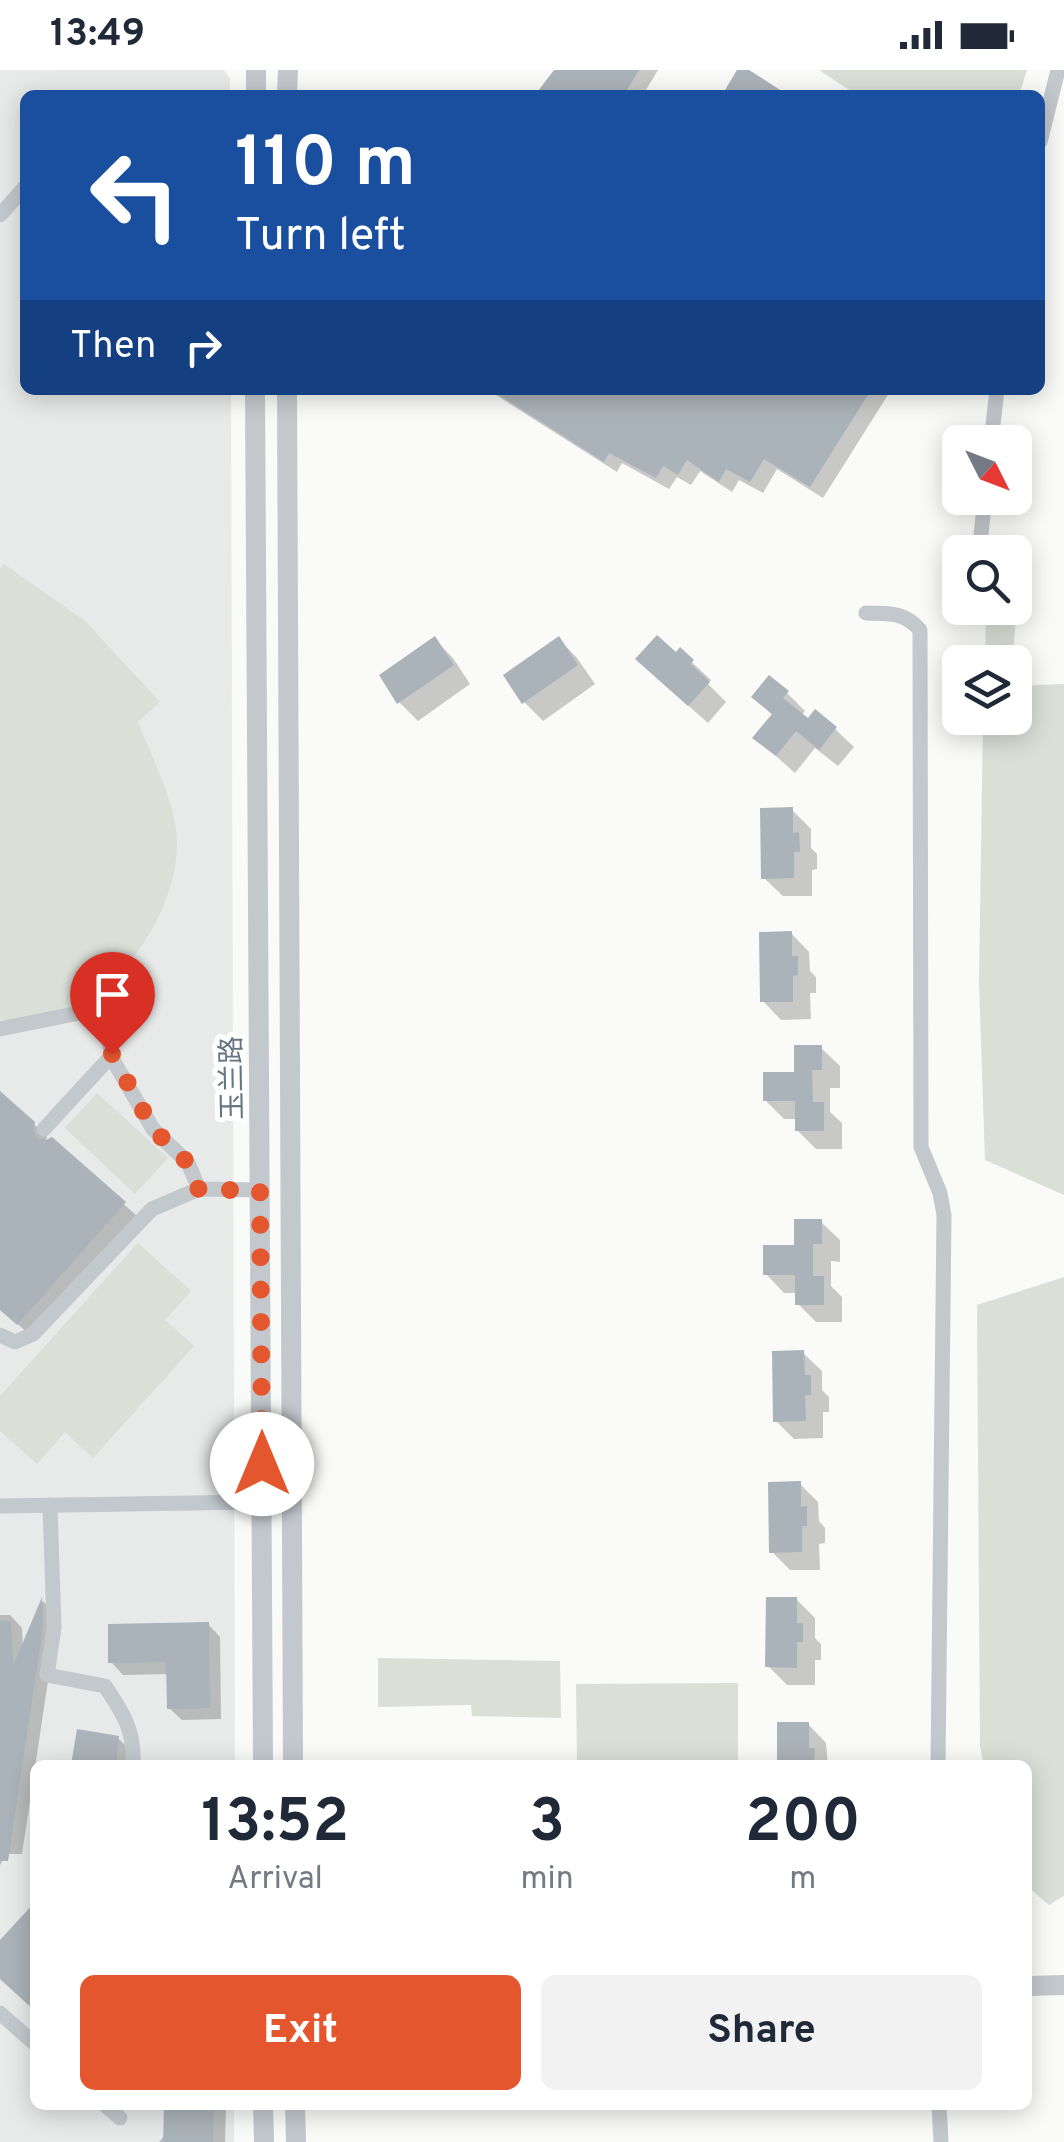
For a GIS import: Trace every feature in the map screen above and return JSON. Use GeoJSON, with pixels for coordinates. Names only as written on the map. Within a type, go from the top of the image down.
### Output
{"type":"FeatureCollection","features":[{"type":"Feature","properties":{"kind":"street"},"geometry":{"type":"LineString","coordinates":[[1045,122],[1058,70]]}},
{"type":"Feature","properties":{"kind":"street"},"geometry":{"type":"LineString","coordinates":[[0,216],[20,193]]}},
{"type":"Feature","properties":{"kind":"street","name":"玉兰路"},"geometry":{"type":"LineString","coordinates":[[255,395],[263,1760]]}},
{"type":"Feature","properties":{"kind":"street"},"geometry":{"type":"LineString","coordinates":[[287,395],[293,1760]]}},
{"type":"Feature","properties":{"kind":"street"},"geometry":{"type":"LineString","coordinates":[[993,425],[996,395]]}},
{"type":"Feature","properties":{"kind":"street"},"geometry":{"type":"LineString","coordinates":[[866,614],[895,613],[920,630],[921,1147],[940,1193],[944,1214],[938,1760]]}},
{"type":"Feature","properties":{"kind":"street"},"geometry":{"type":"LineString","coordinates":[[0,1029],[109,1007],[112,1054],[153,1129],[188,1163],[199,1190]]}},
{"type":"Feature","properties":{"kind":"street"},"geometry":{"type":"LineString","coordinates":[[44,1129],[112,1054]]}},
{"type":"Feature","properties":{"kind":"street"},"geometry":{"type":"LineString","coordinates":[[0,1335],[14,1342],[33,1334],[152,1209],[199,1190],[260,1190]]}},
{"type":"Feature","properties":{"kind":"street"},"geometry":{"type":"LineString","coordinates":[[0,1506],[262,1502]]}},
{"type":"Feature","properties":{"kind":"street"},"geometry":{"type":"LineString","coordinates":[[50,1505],[54,1628],[47,1675],[105,1686],[129,1720],[133,1760]]}},
{"type":"Feature","properties":{"kind":"street"},"geometry":{"type":"LineString","coordinates":[[1032,1986],[1064,1985]]}},
{"type":"Feature","properties":{"kind":"street"},"geometry":{"type":"LineString","coordinates":[[0,2014],[30,2040]]}},
{"type":"Feature","properties":{"kind":"street"},"geometry":{"type":"LineString","coordinates":[[111,2110],[120,2118]]}},
{"type":"Feature","properties":{"kind":"street"},"geometry":{"type":"LineString","coordinates":[[264,2110],[264,2142]]}},
{"type":"Feature","properties":{"kind":"street"},"geometry":{"type":"LineString","coordinates":[[294,2110],[296,2142]]}},
{"type":"Feature","properties":{"kind":"street"},"geometry":{"type":"LineString","coordinates":[[939,2110],[941,2142]]}},
{"type":"Feature","properties":{"kind":"shaded area"},"geometry":{"type":"Polygon","coordinates":[[[0,70],[224,70],[230,78],[230,90],[20,90],[20,395],[231,395],[235,1760],[30,1760],[30,2110],[234,2110],[234,2142],[0,2142],[0,70]]]}},
{"type":"Feature","properties":{"kind":"shaded area"},"geometry":{"type":"Polygon","coordinates":[[[819,70],[1027,70],[1021,90],[849,90],[819,70]]]}},
{"type":"Feature","properties":{"kind":"shaded area"},"geometry":{"type":"Polygon","coordinates":[[[4,564],[85,621],[160,702],[138,722],[168,798],[177,849],[165,903],[136,954],[117,976],[75,1008],[48,1017],[19,1020],[0,1020],[0,569],[4,564]]]}},
{"type":"Feature","properties":{"kind":"shaded area"},"geometry":{"type":"Polygon","coordinates":[[[986,625],[1015,625],[1014,645],[985,645],[986,625]]]}},
{"type":"Feature","properties":{"kind":"shaded area"},"geometry":{"type":"Polygon","coordinates":[[[1064,684],[1064,1195],[985,1160],[979,982],[983,735],[1032,735],[1032,685],[1064,684]]]}},
{"type":"Feature","properties":{"kind":"shaded area"},"geometry":{"type":"Polygon","coordinates":[[[97,1093],[168,1158],[135,1194],[65,1128],[97,1093]]]}},
{"type":"Feature","properties":{"kind":"shaded area"},"geometry":{"type":"Polygon","coordinates":[[[138,1243],[191,1291],[165,1320],[194,1346],[93,1458],[65,1432],[37,1464],[0,1431],[0,1396],[138,1243]]]}},
{"type":"Feature","properties":{"kind":"shaded area"},"geometry":{"type":"Polygon","coordinates":[[[1064,1277],[1064,1896],[1049,1905],[1032,1890],[1032,1760],[983,1760],[980,1746],[977,1305],[1064,1277]]]}},
{"type":"Feature","properties":{"kind":"shaded area"},"geometry":{"type":"Polygon","coordinates":[[[378,1658],[560,1661],[561,1718],[472,1716],[471,1705],[378,1707],[378,1658]]]}},
{"type":"Feature","properties":{"kind":"shaded area"},"geometry":{"type":"Polygon","coordinates":[[[738,1683],[738,1760],[577,1760],[576,1684],[738,1683]]]}},
{"type":"Feature","properties":{"kind":"building"},"geometry":{"type":"Polygon","coordinates":[[[554,70],[639,70],[627,90],[539,90],[554,70]]]}},
{"type":"Feature","properties":{"kind":"building"},"geometry":{"type":"Polygon","coordinates":[[[737,70],[749,70],[780,90],[725,90],[737,70]]]}},
{"type":"Feature","properties":{"kind":"building"},"geometry":{"type":"Polygon","coordinates":[[[499,395],[868,395],[810,487],[764,459],[750,482],[726,469],[719,482],[687,460],[678,475],[663,466],[656,478],[609,453],[604,462],[499,395]]]}},
{"type":"Feature","properties":{"kind":"building"},"geometry":{"type":"Polygon","coordinates":[[[657,635],[676,652],[680,647],[710,682],[688,706],[635,659],[657,635]]]}},
{"type":"Feature","properties":{"kind":"building"},"geometry":{"type":"Polygon","coordinates":[[[435,636],[454,665],[397,704],[379,675],[435,636]]]}},
{"type":"Feature","properties":{"kind":"building"},"geometry":{"type":"Polygon","coordinates":[[[559,636],[578,665],[522,704],[503,675],[559,636]]]}},
{"type":"Feature","properties":{"kind":"building"},"geometry":{"type":"Polygon","coordinates":[[[769,675],[789,691],[783,698],[808,718],[815,709],[837,727],[819,750],[796,731],[776,756],[752,738],[772,714],[751,697],[769,675]]]}},
{"type":"Feature","properties":{"kind":"building"},"geometry":{"type":"Polygon","coordinates":[[[793,807],[793,833],[799,832],[800,852],[794,852],[794,878],[761,879],[760,808],[793,807]]]}},
{"type":"Feature","properties":{"kind":"building"},"geometry":{"type":"Polygon","coordinates":[[[792,931],[792,956],[798,956],[793,1002],[760,1002],[759,932],[792,931]]]}},
{"type":"Feature","properties":{"kind":"building"},"geometry":{"type":"Polygon","coordinates":[[[794,1045],[822,1045],[822,1070],[812,1070],[813,1102],[824,1102],[824,1131],[795,1131],[795,1101],[763,1101],[763,1072],[794,1072],[794,1045]]]}},
{"type":"Feature","properties":{"kind":"building"},"geometry":{"type":"Polygon","coordinates":[[[0,1091],[35,1122],[33,1131],[37,1138],[52,1137],[126,1202],[17,1325],[0,1310],[0,1091]]]}},
{"type":"Feature","properties":{"kind":"building"},"geometry":{"type":"Polygon","coordinates":[[[794,1219],[822,1219],[822,1244],[813,1244],[813,1276],[824,1276],[824,1305],[795,1305],[795,1275],[763,1275],[763,1245],[794,1245],[794,1219]]]}},
{"type":"Feature","properties":{"kind":"building"},"geometry":{"type":"Polygon","coordinates":[[[804,1350],[805,1375],[811,1375],[811,1395],[805,1395],[806,1421],[773,1422],[772,1351],[804,1350]]]}},
{"type":"Feature","properties":{"kind":"building"},"geometry":{"type":"Polygon","coordinates":[[[801,1481],[801,1507],[807,1506],[802,1552],[769,1553],[768,1482],[801,1481]]]}},
{"type":"Feature","properties":{"kind":"building"},"geometry":{"type":"Polygon","coordinates":[[[42,1597],[43,1627],[8,1861],[0,1861],[0,1621],[11,1621],[13,1666],[42,1597]]]}},
{"type":"Feature","properties":{"kind":"building"},"geometry":{"type":"Polygon","coordinates":[[[766,1597],[797,1597],[797,1623],[803,1623],[803,1642],[797,1642],[797,1668],[765,1667],[766,1597]]]}},
{"type":"Feature","properties":{"kind":"building"},"geometry":{"type":"Polygon","coordinates":[[[209,1622],[210,1708],[167,1709],[166,1662],[108,1663],[108,1624],[209,1622]]]}},
{"type":"Feature","properties":{"kind":"building"},"geometry":{"type":"Polygon","coordinates":[[[777,1722],[809,1722],[809,1748],[815,1748],[814,1760],[777,1760],[777,1722]]]}},
{"type":"Feature","properties":{"kind":"building"},"geometry":{"type":"Polygon","coordinates":[[[77,1729],[119,1736],[117,1760],[72,1760],[77,1729]]]}},
{"type":"Feature","properties":{"kind":"building"},"geometry":{"type":"Polygon","coordinates":[[[30,1907],[30,2006],[0,1979],[0,1940],[30,1907]]]}},
{"type":"Feature","properties":{"kind":"building"},"geometry":{"type":"Polygon","coordinates":[[[164,2110],[214,2110],[213,2142],[163,2142],[164,2110]]]}},
{"type":"Feature","properties":{"kind":"route"},"geometry":{"type":"LineString","coordinates":[[112,1054],[153,1129],[188,1163],[199,1190],[260,1190],[262,1464]]}}]}
